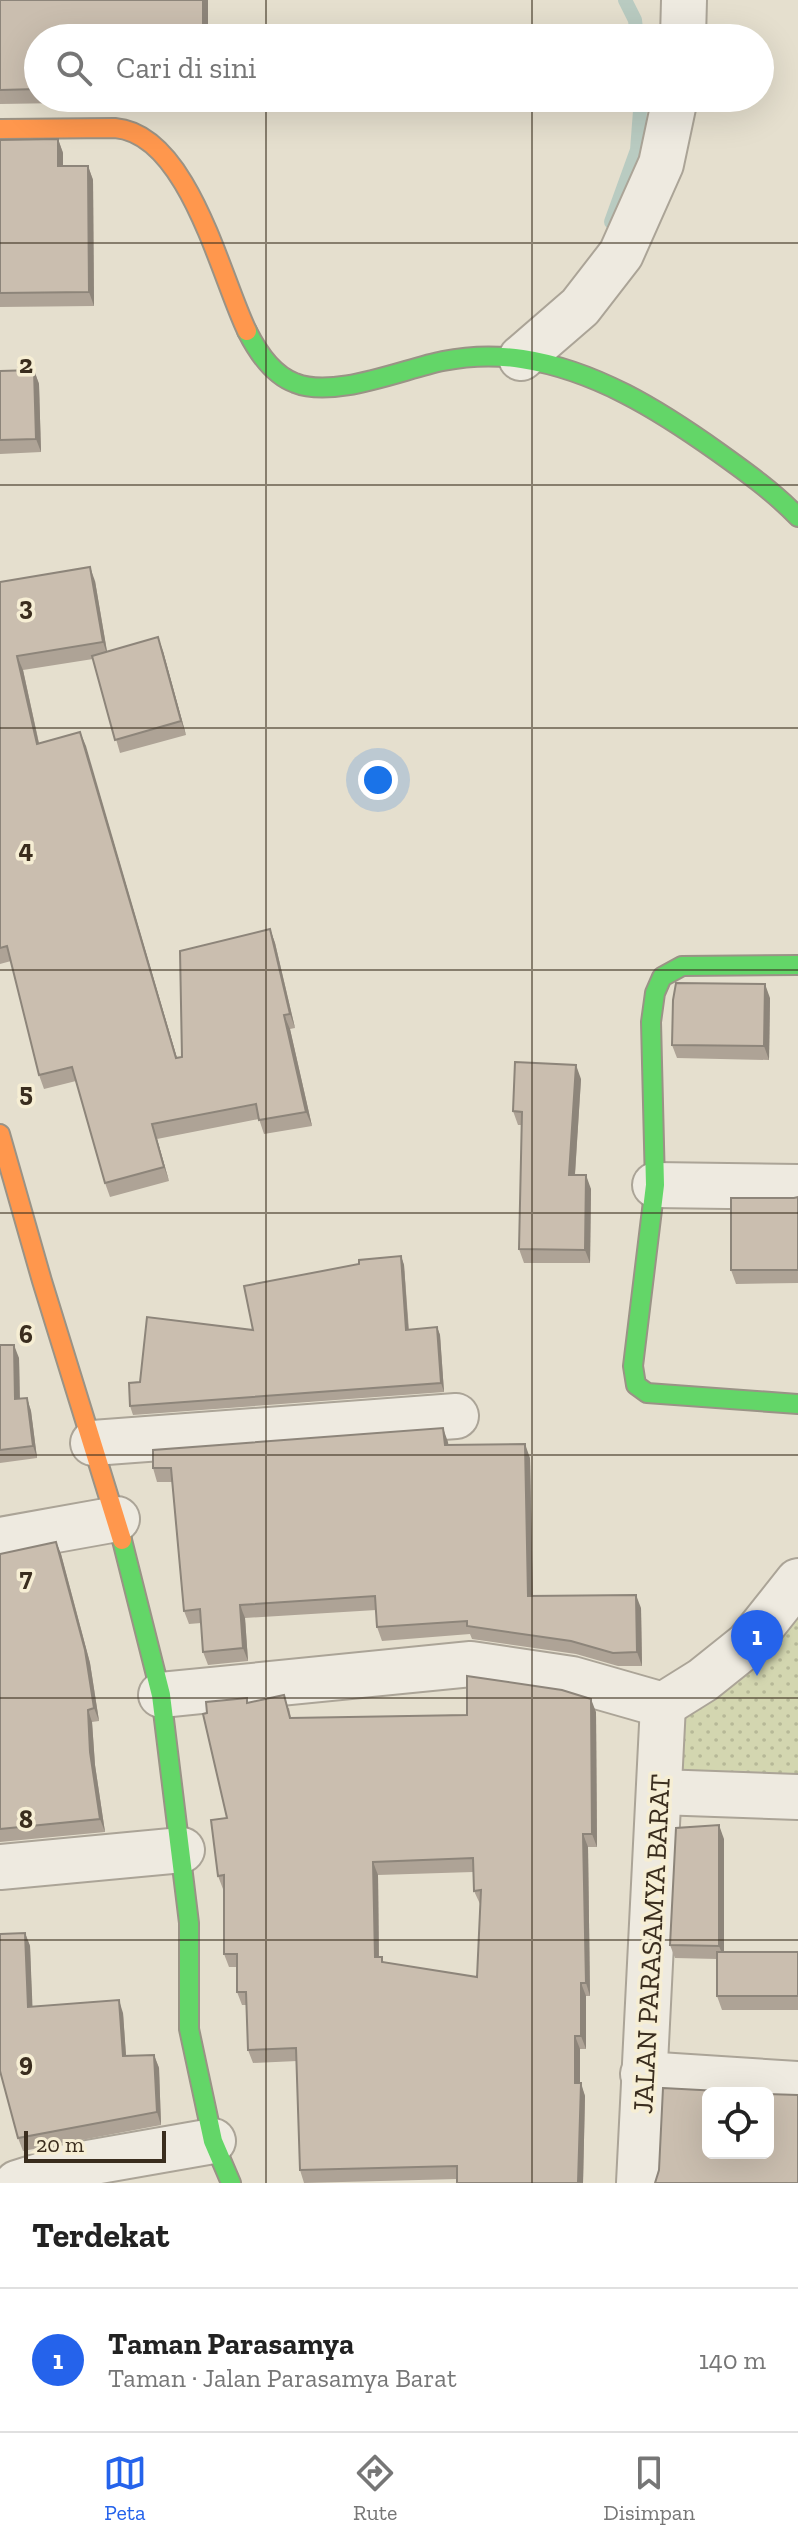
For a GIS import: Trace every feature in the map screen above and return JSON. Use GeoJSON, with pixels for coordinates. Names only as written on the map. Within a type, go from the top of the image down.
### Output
{"type":"FeatureCollection","features":[{"type":"Feature","properties":{"kind":"street"},"geometry":{"type":"LineString","coordinates":[[683,24],[684,0]]}},
{"type":"Feature","properties":{"kind":"street"},"geometry":{"type":"LineString","coordinates":[[521,358],[580,307],[621,254],[661,164],[672,112]]}},
{"type":"Feature","properties":{"kind":"street"},"geometry":{"type":"LineString","coordinates":[[0,129],[131,130],[152,141],[178,176],[203,221],[245,329],[270,369],[291,382],[302,387],[323,388],[450,359],[521,358],[562,368],[616,390],[677,421],[780,496],[798,517]]}},
{"type":"Feature","properties":{"kind":"street"},"geometry":{"type":"LineString","coordinates":[[798,965],[682,966],[662,977],[655,993],[651,1022],[655,1185],[633,1366],[636,1385],[647,1393],[798,1404]]}},
{"type":"Feature","properties":{"kind":"street"},"geometry":{"type":"LineString","coordinates":[[0,1134],[42,1281],[117,1519],[161,1695],[189,1923],[189,2029],[213,2141],[231,2183]]}},
{"type":"Feature","properties":{"kind":"street"},"geometry":{"type":"LineString","coordinates":[[655,1185],[798,1187]]}},
{"type":"Feature","properties":{"kind":"street"},"geometry":{"type":"LineString","coordinates":[[93,1443],[456,1416]]}},
{"type":"Feature","properties":{"kind":"street"},"geometry":{"type":"LineString","coordinates":[[0,1540],[117,1519]]}},
{"type":"Feature","properties":{"kind":"street"},"geometry":{"type":"LineString","coordinates":[[161,1695],[471,1664],[572,1679],[663,1705],[703,1680],[748,1644],[798,1581]]}},
{"type":"Feature","properties":{"kind":"street","name":"JALAN PARASAMYA BARAT"},"geometry":{"type":"LineString","coordinates":[[639,2183],[663,1705]]}},
{"type":"Feature","properties":{"kind":"street"},"geometry":{"type":"LineString","coordinates":[[659,1792],[798,1797]]}},
{"type":"Feature","properties":{"kind":"street"},"geometry":{"type":"LineString","coordinates":[[0,1867],[182,1850]]}},
{"type":"Feature","properties":{"kind":"street"},"geometry":{"type":"LineString","coordinates":[[643,2074],[798,2084]]}},
{"type":"Feature","properties":{"kind":"street"},"geometry":{"type":"LineString","coordinates":[[17,2183],[71,2166],[213,2141]]}},
{"type":"Feature","properties":{"kind":"green space"},"geometry":{"type":"Polygon","coordinates":[[[798,1588],[798,1786],[663,1782],[693,1695],[798,1588]]]}},
{"type":"Feature","properties":{"kind":"building"},"geometry":{"type":"Polygon","coordinates":[[[0,0],[203,0],[203,24],[24,24],[24,89],[0,90],[0,0]]]}},
{"type":"Feature","properties":{"kind":"building"},"geometry":{"type":"Polygon","coordinates":[[[58,139],[58,166],[88,166],[89,292],[0,293],[0,140],[58,139]]]}},
{"type":"Feature","properties":{"kind":"building"},"geometry":{"type":"Polygon","coordinates":[[[34,370],[36,439],[0,440],[0,371],[34,370]]]}},
{"type":"Feature","properties":{"kind":"building"},"geometry":{"type":"Polygon","coordinates":[[[90,567],[103,642],[17,656],[37,744],[80,732],[176,1058],[182,1057],[180,951],[270,929],[290,1014],[284,1015],[306,1112],[259,1120],[256,1104],[152,1124],[164,1167],[105,1183],[72,1067],[39,1075],[7,946],[0,948],[0,582],[90,567]]]}},
{"type":"Feature","properties":{"kind":"building"},"geometry":{"type":"Polygon","coordinates":[[[158,637],[181,721],[115,740],[92,656],[158,637]]]}},
{"type":"Feature","properties":{"kind":"building"},"geometry":{"type":"Polygon","coordinates":[[[676,983],[765,984],[764,1046],[672,1045],[676,983]]]}},
{"type":"Feature","properties":{"kind":"building"},"geometry":{"type":"Polygon","coordinates":[[[515,1062],[576,1065],[569,1175],[586,1175],[585,1250],[519,1249],[522,1112],[513,1111],[515,1062]]]}},
{"type":"Feature","properties":{"kind":"building"},"geometry":{"type":"Polygon","coordinates":[[[798,1197],[798,1270],[731,1270],[731,1198],[798,1197]]]}},
{"type":"Feature","properties":{"kind":"building"},"geometry":{"type":"Polygon","coordinates":[[[401,1256],[406,1330],[437,1327],[441,1383],[130,1406],[129,1383],[140,1382],[147,1317],[253,1330],[244,1286],[359,1264],[359,1260],[401,1256]]]}},
{"type":"Feature","properties":{"kind":"building"},"geometry":{"type":"Polygon","coordinates":[[[0,1345],[14,1345],[15,1399],[27,1398],[33,1446],[0,1450],[0,1345]]]}},
{"type":"Feature","properties":{"kind":"building"},"geometry":{"type":"Polygon","coordinates":[[[443,1428],[445,1445],[525,1444],[528,1596],[636,1595],[637,1652],[613,1653],[571,1641],[467,1626],[467,1621],[377,1627],[375,1596],[240,1605],[243,1648],[203,1652],[200,1609],[184,1611],[171,1468],[153,1468],[153,1450],[443,1428]]]}},
{"type":"Feature","properties":{"kind":"building"},"geometry":{"type":"Polygon","coordinates":[[[56,1542],[85,1650],[94,1708],[88,1710],[90,1752],[100,1819],[0,1829],[0,1554],[56,1542]]]}},
{"type":"Feature","properties":{"kind":"building"},"geometry":{"type":"Polygon","coordinates":[[[467,1676],[562,1690],[591,1699],[592,1834],[583,1834],[586,1983],[581,1983],[581,2036],[575,2036],[575,2083],[581,2083],[578,2183],[457,2183],[457,2166],[300,2170],[296,2048],[248,2050],[246,1992],[237,1992],[237,1954],[224,1954],[224,1875],[218,1876],[211,1820],[227,1818],[203,1714],[207,1713],[206,1702],[247,1698],[247,1703],[284,1695],[290,1718],[467,1715],[467,1676]],[[473,1858],[373,1862],[375,1957],[382,1957],[382,1962],[477,1977],[481,1890],[474,1891],[473,1858]]]}},
{"type":"Feature","properties":{"kind":"building"},"geometry":{"type":"Polygon","coordinates":[[[719,1825],[719,1946],[670,1945],[676,1828],[719,1825]]]}},
{"type":"Feature","properties":{"kind":"building"},"geometry":{"type":"Polygon","coordinates":[[[25,1933],[28,2007],[119,2000],[123,2056],[154,2055],[157,2112],[18,2138],[0,2071],[0,1934],[25,1933]]]}},
{"type":"Feature","properties":{"kind":"building"},"geometry":{"type":"Polygon","coordinates":[[[717,1952],[798,1952],[798,1996],[717,1996],[717,1952]]]}},
{"type":"Feature","properties":{"kind":"building"},"geometry":{"type":"Polygon","coordinates":[[[663,2088],[702,2090],[702,2159],[774,2159],[774,2094],[798,2095],[798,2183],[655,2183],[659,2170],[663,2088]]]}},
{"type":"Feature","properties":{"kind":"waterway"},"geometry":{"type":"LineString","coordinates":[[625,0],[635,24]]}},
{"type":"Feature","properties":{"kind":"waterway"},"geometry":{"type":"LineString","coordinates":[[611,222],[637,150],[640,112]]}},
{"type":"Feature","properties":{"kind":"traffic: fast"},"geometry":{"type":"LineString","coordinates":[[247,331],[273,368],[287,379],[311,387],[348,385],[443,361],[472,357],[522,359],[575,372],[601,382],[673,421],[749,475],[798,517]]}},
{"type":"Feature","properties":{"kind":"traffic: fast"},"geometry":{"type":"LineString","coordinates":[[798,965],[682,966],[662,977],[655,993],[651,1022],[655,1185],[633,1366],[636,1385],[647,1393],[798,1404]]}},
{"type":"Feature","properties":{"kind":"traffic: fast"},"geometry":{"type":"LineString","coordinates":[[122,1540],[161,1695],[189,1923],[189,2029],[213,2141],[231,2183]]}},
{"type":"Feature","properties":{"kind":"traffic: slow"},"geometry":{"type":"LineString","coordinates":[[0,129],[115,128],[141,136],[163,154],[182,180],[213,244],[247,331]]}},
{"type":"Feature","properties":{"kind":"traffic: slow"},"geometry":{"type":"LineString","coordinates":[[0,1134],[122,1540]]}},
{"type":"Feature","properties":{"kind":"place","name":"Taman Parasamya"},"geometry":{"type":"Point","coordinates":[757,1676]}}]}
